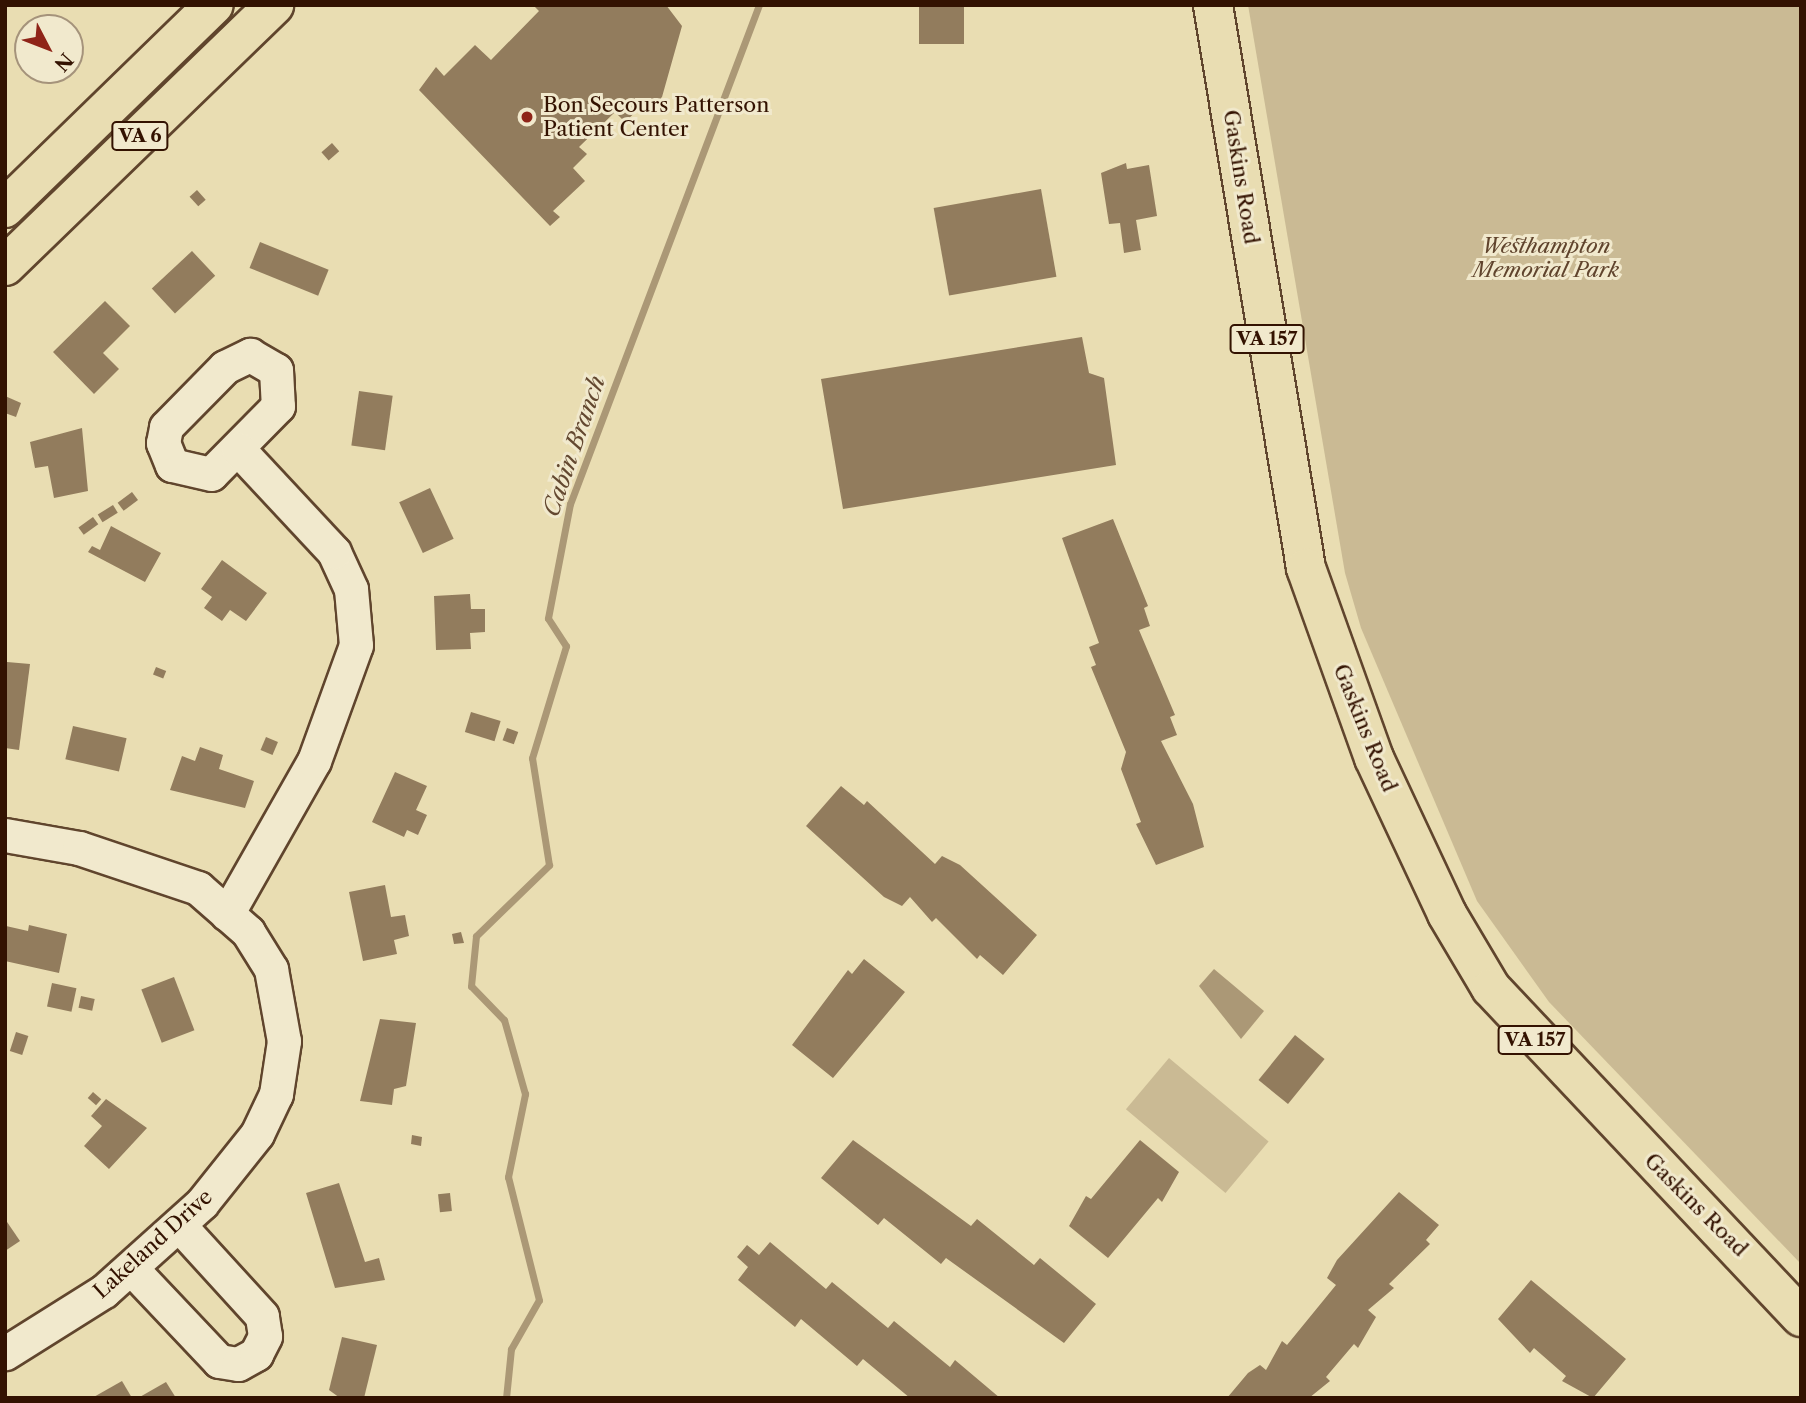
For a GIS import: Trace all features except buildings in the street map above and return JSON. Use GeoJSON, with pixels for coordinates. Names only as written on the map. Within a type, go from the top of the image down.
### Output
{"type":"FeatureCollection","features":[{"type":"Feature","properties":{"kind":"main road","name":"VA 6"},"geometry":{"type":"LineString","coordinates":[[5,208],[214,5]]}},
{"type":"Feature","properties":{"kind":"main road","name":"VA 6"},"geometry":{"type":"LineString","coordinates":[[5,266],[274,5]]}},
{"type":"Feature","properties":{"kind":"main road","name":"Gaskins Road"},"geometry":{"type":"LineString","coordinates":[[1213,5],[1306,568],[1374,758],[1447,914],[1491,988],[1801,1317]]}},
{"type":"Feature","properties":{"kind":"street"},"geometry":{"type":"LineString","coordinates":[[228,914],[314,761],[356,645],[351,589],[334,552],[238,449]]}},
{"type":"Feature","properties":{"kind":"street","name":"Lakeland Drive"},"geometry":{"type":"LineString","coordinates":[[5,835],[141,867],[198,888],[228,914],[271,969],[284,1041],[276,1094],[257,1134],[179,1225],[131,1268],[69,1317],[5,1353]]}},
{"type":"Feature","properties":{"kind":"street"},"geometry":{"type":"LineString","coordinates":[[131,1268],[219,1361],[239,1364],[256,1354],[265,1336],[262,1316],[179,1225]]}},
{"type":"Feature","properties":{"kind":"green space","name":"Westhampton Memorial Park"},"geometry":{"type":"Polygon","coordinates":[[[1248,5],[1801,5],[1801,1264],[1549,1002],[1477,901],[1361,628],[1345,573],[1248,5]]]}},
{"type":"Feature","properties":{"kind":"green space"},"geometry":{"type":"Polygon","coordinates":[[[1169,1058],[1269,1142],[1226,1193],[1126,1109],[1169,1058]]]}},
{"type":"Feature","properties":{"kind":"shaded area"},"geometry":{"type":"Polygon","coordinates":[[[1214,969],[1264,1011],[1241,1039],[1199,986],[1214,969]]]}},
{"type":"Feature","properties":{"kind":"waterway","name":"Cabin Branch"},"geometry":{"type":"LineString","coordinates":[[506,1398],[511,1349],[539,1300],[508,1177],[525,1094],[504,1020],[471,986],[476,936],[549,865],[532,758],[566,646],[548,618],[570,504],[759,5]]}},
{"type":"Feature","properties":{"kind":"place","name":"Bon Secours Patterson Patient Center"},"geometry":{"type":"Point","coordinates":[527,117]}}]}
